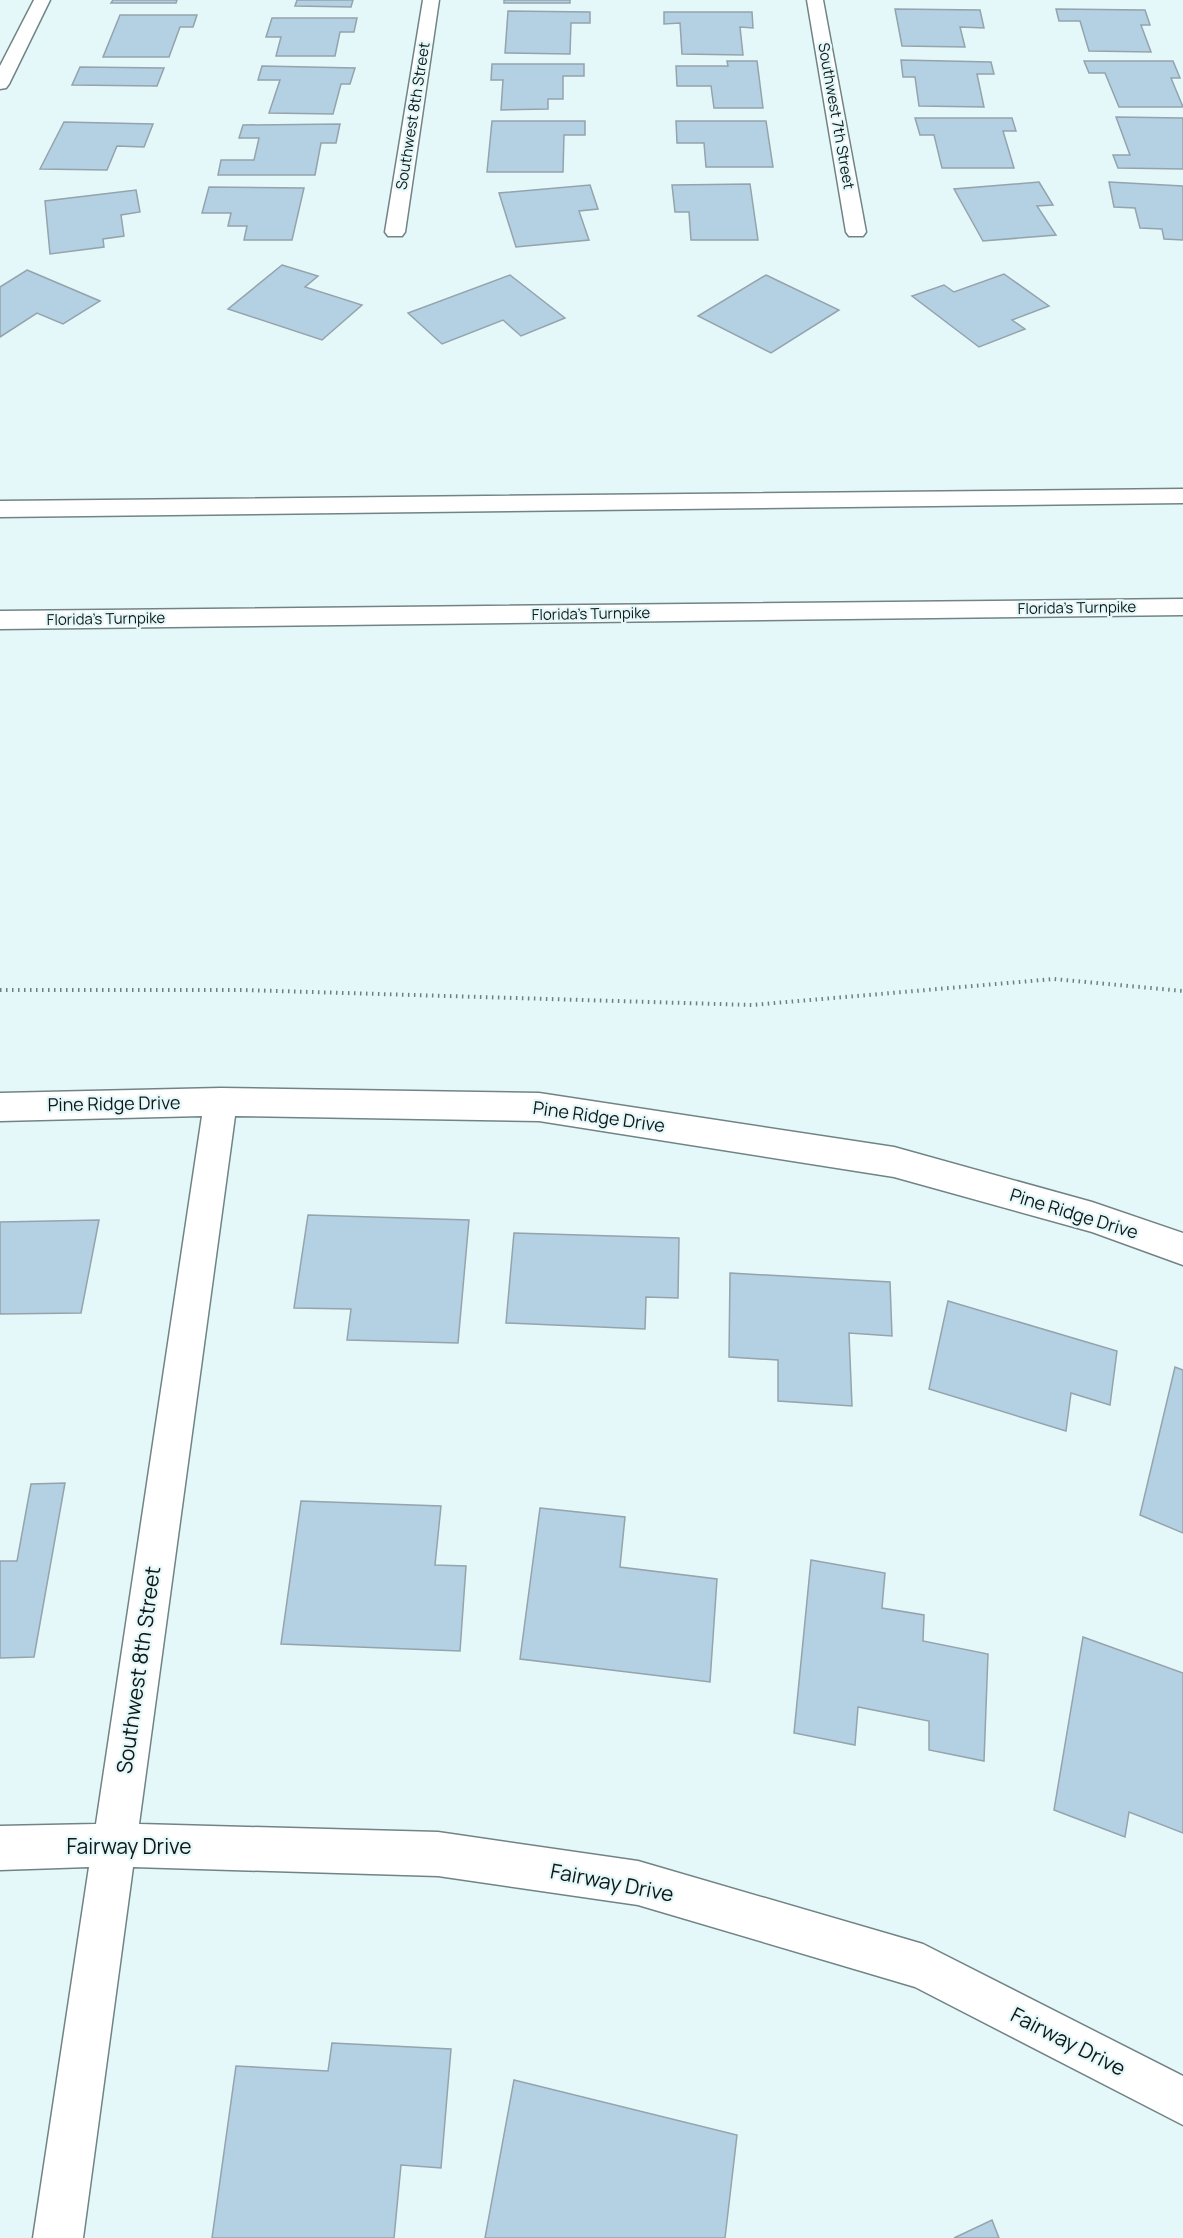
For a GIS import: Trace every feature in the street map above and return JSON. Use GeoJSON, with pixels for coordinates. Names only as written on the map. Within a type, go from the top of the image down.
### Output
{"type":"FeatureCollection","features":[{"type":"Feature","properties":{"kind":"main road"},"geometry":{"type":"LineString","coordinates":[[0,84],[42,0]]}},
{"type":"Feature","properties":{"kind":"main road","name":"Southwest 8th Street"},"geometry":{"type":"LineString","coordinates":[[395,232],[431,0]]}},
{"type":"Feature","properties":{"kind":"main road","name":"Southwest 7th Street"},"geometry":{"type":"LineString","coordinates":[[815,0],[856,232]]}},
{"type":"Feature","properties":{"kind":"main road"},"geometry":{"type":"LineString","coordinates":[[0,508],[1183,496]]}},
{"type":"Feature","properties":{"kind":"main road","name":"Florida's Turnpike"},"geometry":{"type":"LineString","coordinates":[[0,620],[1183,607]]}},
{"type":"Feature","properties":{"kind":"main road","name":"Southwest 8th Street"},"geometry":{"type":"LineString","coordinates":[[58,2238],[221,1102]]}},
{"type":"Feature","properties":{"kind":"main road","name":"Pine Ridge Drive"},"geometry":{"type":"LineString","coordinates":[[0,1107],[221,1102],[551,1108],[894,1162],[1092,1217],[1183,1249]]}},
{"type":"Feature","properties":{"kind":"main road","name":"Fairway Drive"},"geometry":{"type":"LineString","coordinates":[[0,1848],[114,1845],[438,1854],[639,1883],[923,1967],[1183,2101]]}},
{"type":"Feature","properties":{"kind":"path"},"geometry":{"type":"LineString","coordinates":[[0,990],[243,990],[752,1005],[1054,979],[1183,991]]}},
{"type":"Feature","properties":{"kind":"building"},"geometry":{"type":"Polygon","coordinates":[[[113,0],[177,0],[176,3],[111,3],[113,0]]]}},
{"type":"Feature","properties":{"kind":"building"},"geometry":{"type":"Polygon","coordinates":[[[297,0],[353,0],[351,7],[295,6],[297,0]]]}},
{"type":"Feature","properties":{"kind":"building"},"geometry":{"type":"Polygon","coordinates":[[[504,0],[570,0],[570,3],[504,3],[504,0]]]}},
{"type":"Feature","properties":{"kind":"building"},"geometry":{"type":"Polygon","coordinates":[[[895,9],[980,10],[984,28],[960,27],[965,47],[902,46],[895,9]]]}},
{"type":"Feature","properties":{"kind":"building"},"geometry":{"type":"Polygon","coordinates":[[[1056,9],[1145,10],[1150,25],[1141,25],[1151,52],[1089,51],[1080,21],[1059,21],[1056,9]]]}},
{"type":"Feature","properties":{"kind":"building"},"geometry":{"type":"Polygon","coordinates":[[[508,11],[590,12],[590,23],[571,23],[570,54],[505,53],[508,11]]]}},
{"type":"Feature","properties":{"kind":"building"},"geometry":{"type":"Polygon","coordinates":[[[664,12],[752,12],[753,28],[740,27],[743,55],[682,54],[680,23],[664,24],[664,12]]]}},
{"type":"Feature","properties":{"kind":"building"},"geometry":{"type":"Polygon","coordinates":[[[120,15],[197,15],[193,27],[180,27],[169,57],[103,57],[120,15]]]}},
{"type":"Feature","properties":{"kind":"building"},"geometry":{"type":"Polygon","coordinates":[[[272,18],[357,18],[354,32],[340,32],[335,56],[276,56],[281,37],[266,37],[272,18]]]}},
{"type":"Feature","properties":{"kind":"building"},"geometry":{"type":"Polygon","coordinates":[[[901,60],[991,62],[994,74],[977,74],[984,107],[919,106],[915,77],[903,77],[901,60]]]}},
{"type":"Feature","properties":{"kind":"building"},"geometry":{"type":"Polygon","coordinates":[[[727,61],[757,61],[763,108],[714,108],[711,86],[677,86],[676,66],[728,66],[727,61]]]}},
{"type":"Feature","properties":{"kind":"building"},"geometry":{"type":"Polygon","coordinates":[[[1084,61],[1173,61],[1180,78],[1171,78],[1183,107],[1119,107],[1105,73],[1089,73],[1084,61]]]}},
{"type":"Feature","properties":{"kind":"building"},"geometry":{"type":"Polygon","coordinates":[[[492,64],[584,64],[584,76],[563,76],[563,99],[548,99],[548,109],[501,110],[503,80],[491,80],[492,64]]]}},
{"type":"Feature","properties":{"kind":"building"},"geometry":{"type":"Polygon","coordinates":[[[262,66],[355,68],[350,84],[341,84],[333,114],[269,113],[280,80],[258,80],[262,66]]]}},
{"type":"Feature","properties":{"kind":"building"},"geometry":{"type":"Polygon","coordinates":[[[80,67],[164,68],[157,86],[72,85],[80,67]]]}},
{"type":"Feature","properties":{"kind":"building"},"geometry":{"type":"Polygon","coordinates":[[[1116,117],[1183,118],[1183,169],[1118,168],[1113,155],[1130,155],[1116,117]]]}},
{"type":"Feature","properties":{"kind":"building"},"geometry":{"type":"Polygon","coordinates":[[[915,118],[1012,118],[1016,131],[1003,131],[1014,168],[942,168],[934,135],[920,135],[915,118]]]}},
{"type":"Feature","properties":{"kind":"building"},"geometry":{"type":"Polygon","coordinates":[[[492,121],[585,121],[585,135],[564,135],[563,172],[487,172],[492,121]]]}},
{"type":"Feature","properties":{"kind":"building"},"geometry":{"type":"Polygon","coordinates":[[[676,121],[766,121],[773,167],[706,167],[704,143],[677,143],[676,121]]]}},
{"type":"Feature","properties":{"kind":"building"},"geometry":{"type":"Polygon","coordinates":[[[64,122],[153,124],[144,147],[117,146],[107,170],[40,169],[64,122]]]}},
{"type":"Feature","properties":{"kind":"building"},"geometry":{"type":"Polygon","coordinates":[[[340,124],[336,143],[321,143],[315,175],[218,175],[221,160],[254,160],[259,138],[239,138],[243,125],[340,124]]]}},
{"type":"Feature","properties":{"kind":"building"},"geometry":{"type":"Polygon","coordinates":[[[1039,182],[1053,205],[1037,206],[1056,235],[983,241],[954,189],[1039,182]]]}},
{"type":"Feature","properties":{"kind":"building"},"geometry":{"type":"Polygon","coordinates":[[[1109,182],[1183,186],[1183,240],[1164,239],[1162,229],[1140,228],[1135,208],[1114,207],[1109,182]]]}},
{"type":"Feature","properties":{"kind":"building"},"geometry":{"type":"Polygon","coordinates":[[[750,184],[758,240],[691,240],[689,212],[675,212],[672,185],[750,184]]]}},
{"type":"Feature","properties":{"kind":"building"},"geometry":{"type":"Polygon","coordinates":[[[590,185],[598,209],[579,211],[589,240],[516,247],[499,193],[590,185]]]}},
{"type":"Feature","properties":{"kind":"building"},"geometry":{"type":"Polygon","coordinates":[[[209,187],[304,188],[292,240],[244,240],[247,226],[228,226],[231,213],[202,213],[209,187]]]}},
{"type":"Feature","properties":{"kind":"building"},"geometry":{"type":"Polygon","coordinates":[[[136,190],[140,212],[121,215],[124,236],[103,239],[104,247],[50,254],[45,201],[136,190]]]}},
{"type":"Feature","properties":{"kind":"building"},"geometry":{"type":"Polygon","coordinates":[[[282,265],[318,276],[305,287],[362,305],[322,340],[228,309],[282,265]]]}},
{"type":"Feature","properties":{"kind":"building"},"geometry":{"type":"Polygon","coordinates":[[[27,270],[100,301],[63,324],[37,313],[0,337],[0,287],[27,270]]]}},
{"type":"Feature","properties":{"kind":"building"},"geometry":{"type":"Polygon","coordinates":[[[1004,274],[1049,306],[1012,320],[1025,329],[979,347],[912,296],[944,285],[954,292],[1004,274]]]}},
{"type":"Feature","properties":{"kind":"building"},"geometry":{"type":"Polygon","coordinates":[[[510,275],[565,318],[521,336],[503,320],[442,344],[408,313],[510,275]]]}},
{"type":"Feature","properties":{"kind":"building"},"geometry":{"type":"Polygon","coordinates":[[[766,275],[839,310],[771,353],[698,316],[766,275]]]}},
{"type":"Feature","properties":{"kind":"building"},"geometry":{"type":"Polygon","coordinates":[[[308,1215],[469,1220],[458,1343],[347,1340],[351,1309],[294,1308],[308,1215]]]}},
{"type":"Feature","properties":{"kind":"building"},"geometry":{"type":"Polygon","coordinates":[[[99,1220],[81,1313],[0,1314],[0,1222],[99,1220]]]}},
{"type":"Feature","properties":{"kind":"building"},"geometry":{"type":"Polygon","coordinates":[[[514,1233],[679,1238],[678,1298],[646,1297],[645,1329],[506,1323],[514,1233]]]}},
{"type":"Feature","properties":{"kind":"building"},"geometry":{"type":"Polygon","coordinates":[[[730,1273],[890,1282],[892,1336],[849,1333],[852,1406],[778,1401],[778,1360],[729,1357],[730,1273]]]}},
{"type":"Feature","properties":{"kind":"building"},"geometry":{"type":"Polygon","coordinates":[[[948,1301],[1117,1351],[1110,1405],[1071,1393],[1066,1431],[929,1389],[948,1301]]]}},
{"type":"Feature","properties":{"kind":"building"},"geometry":{"type":"Polygon","coordinates":[[[1175,1367],[1183,1370],[1183,1533],[1140,1515],[1175,1367]]]}},
{"type":"Feature","properties":{"kind":"building"},"geometry":{"type":"Polygon","coordinates":[[[65,1483],[34,1657],[0,1658],[0,1561],[17,1561],[31,1484],[65,1483]]]}},
{"type":"Feature","properties":{"kind":"building"},"geometry":{"type":"Polygon","coordinates":[[[301,1501],[441,1506],[435,1565],[466,1566],[460,1651],[281,1644],[301,1501]]]}},
{"type":"Feature","properties":{"kind":"building"},"geometry":{"type":"Polygon","coordinates":[[[540,1508],[625,1517],[620,1567],[717,1579],[710,1682],[520,1659],[540,1508]]]}},
{"type":"Feature","properties":{"kind":"building"},"geometry":{"type":"Polygon","coordinates":[[[811,1560],[885,1573],[882,1608],[924,1615],[923,1641],[988,1654],[984,1761],[929,1750],[929,1721],[858,1707],[855,1745],[794,1733],[811,1560]]]}},
{"type":"Feature","properties":{"kind":"building"},"geometry":{"type":"Polygon","coordinates":[[[1083,1637],[1183,1673],[1183,1833],[1129,1812],[1125,1837],[1054,1810],[1083,1637]]]}},
{"type":"Feature","properties":{"kind":"building"},"geometry":{"type":"Polygon","coordinates":[[[332,2043],[451,2049],[441,2168],[401,2165],[394,2238],[212,2238],[236,2066],[328,2071],[332,2043]]]}},
{"type":"Feature","properties":{"kind":"building"},"geometry":{"type":"Polygon","coordinates":[[[514,2080],[737,2135],[725,2238],[485,2238],[514,2080]]]}},
{"type":"Feature","properties":{"kind":"building"},"geometry":{"type":"Polygon","coordinates":[[[992,2220],[999,2238],[954,2238],[992,2220]]]}}]}
